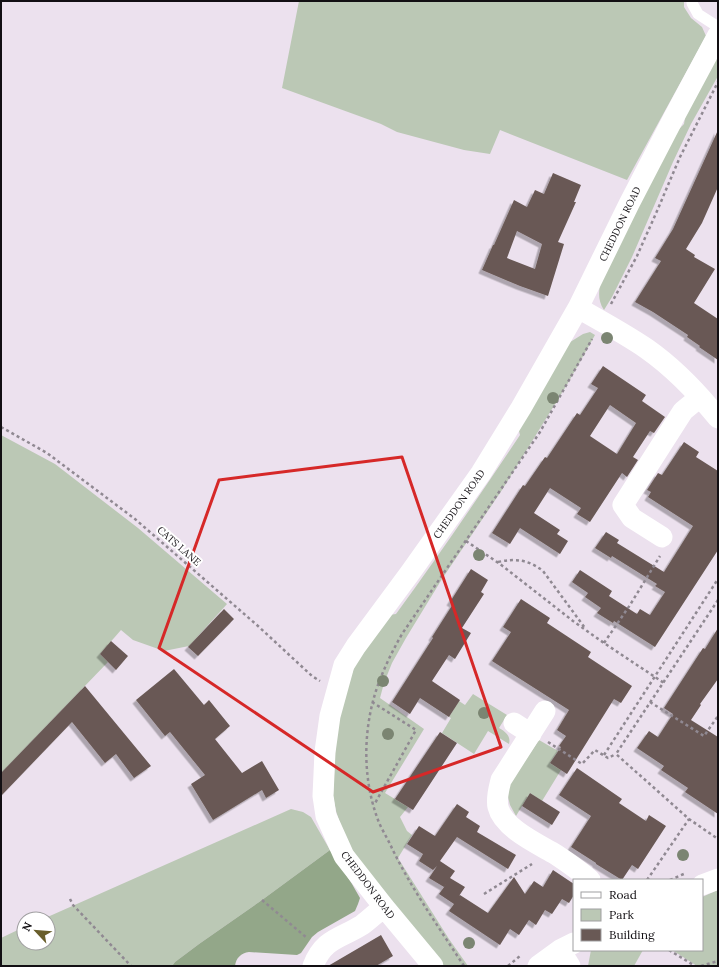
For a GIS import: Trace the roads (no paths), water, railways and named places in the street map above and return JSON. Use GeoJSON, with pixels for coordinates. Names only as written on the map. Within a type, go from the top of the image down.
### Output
{"type":"FeatureCollection","features":[{"type":"Feature","properties":{"kind":"street","name":"CHEDDON ROAD"},"geometry":{"type":"LineString","coordinates":[[433,966],[344,856],[326,816],[323,796],[325,752],[330,716],[344,665],[356,646],[481,473],[522,408],[578,308],[669,126],[718,35]]}},
{"type":"Feature","properties":{"kind":"street"},"geometry":{"type":"LineString","coordinates":[[578,308],[648,350],[680,375],[718,418]]}},
{"type":"Feature","properties":{"kind":"street"},"geometry":{"type":"LineString","coordinates":[[662,537],[632,518],[623,505],[683,411],[700,397]]}},
{"type":"Feature","properties":{"kind":"street"},"geometry":{"type":"LineString","coordinates":[[545,711],[526,730],[501,780],[498,793],[498,808],[504,819],[515,830],[579,870],[589,879]]}},
{"type":"Feature","properties":{"kind":"street"},"geometry":{"type":"LineString","coordinates":[[703,885],[718,879]]}},
{"type":"Feature","properties":{"kind":"street"},"geometry":{"type":"LineString","coordinates":[[318,957],[330,942],[361,925],[384,907]]}},
{"type":"Feature","properties":{"kind":"street"},"geometry":{"type":"LineString","coordinates":[[538,966],[568,953]]}},
{"type":"Feature","properties":{"kind":"lane"},"geometry":{"type":"LineString","coordinates":[[692,1],[698,14],[718,27]]}}]}
